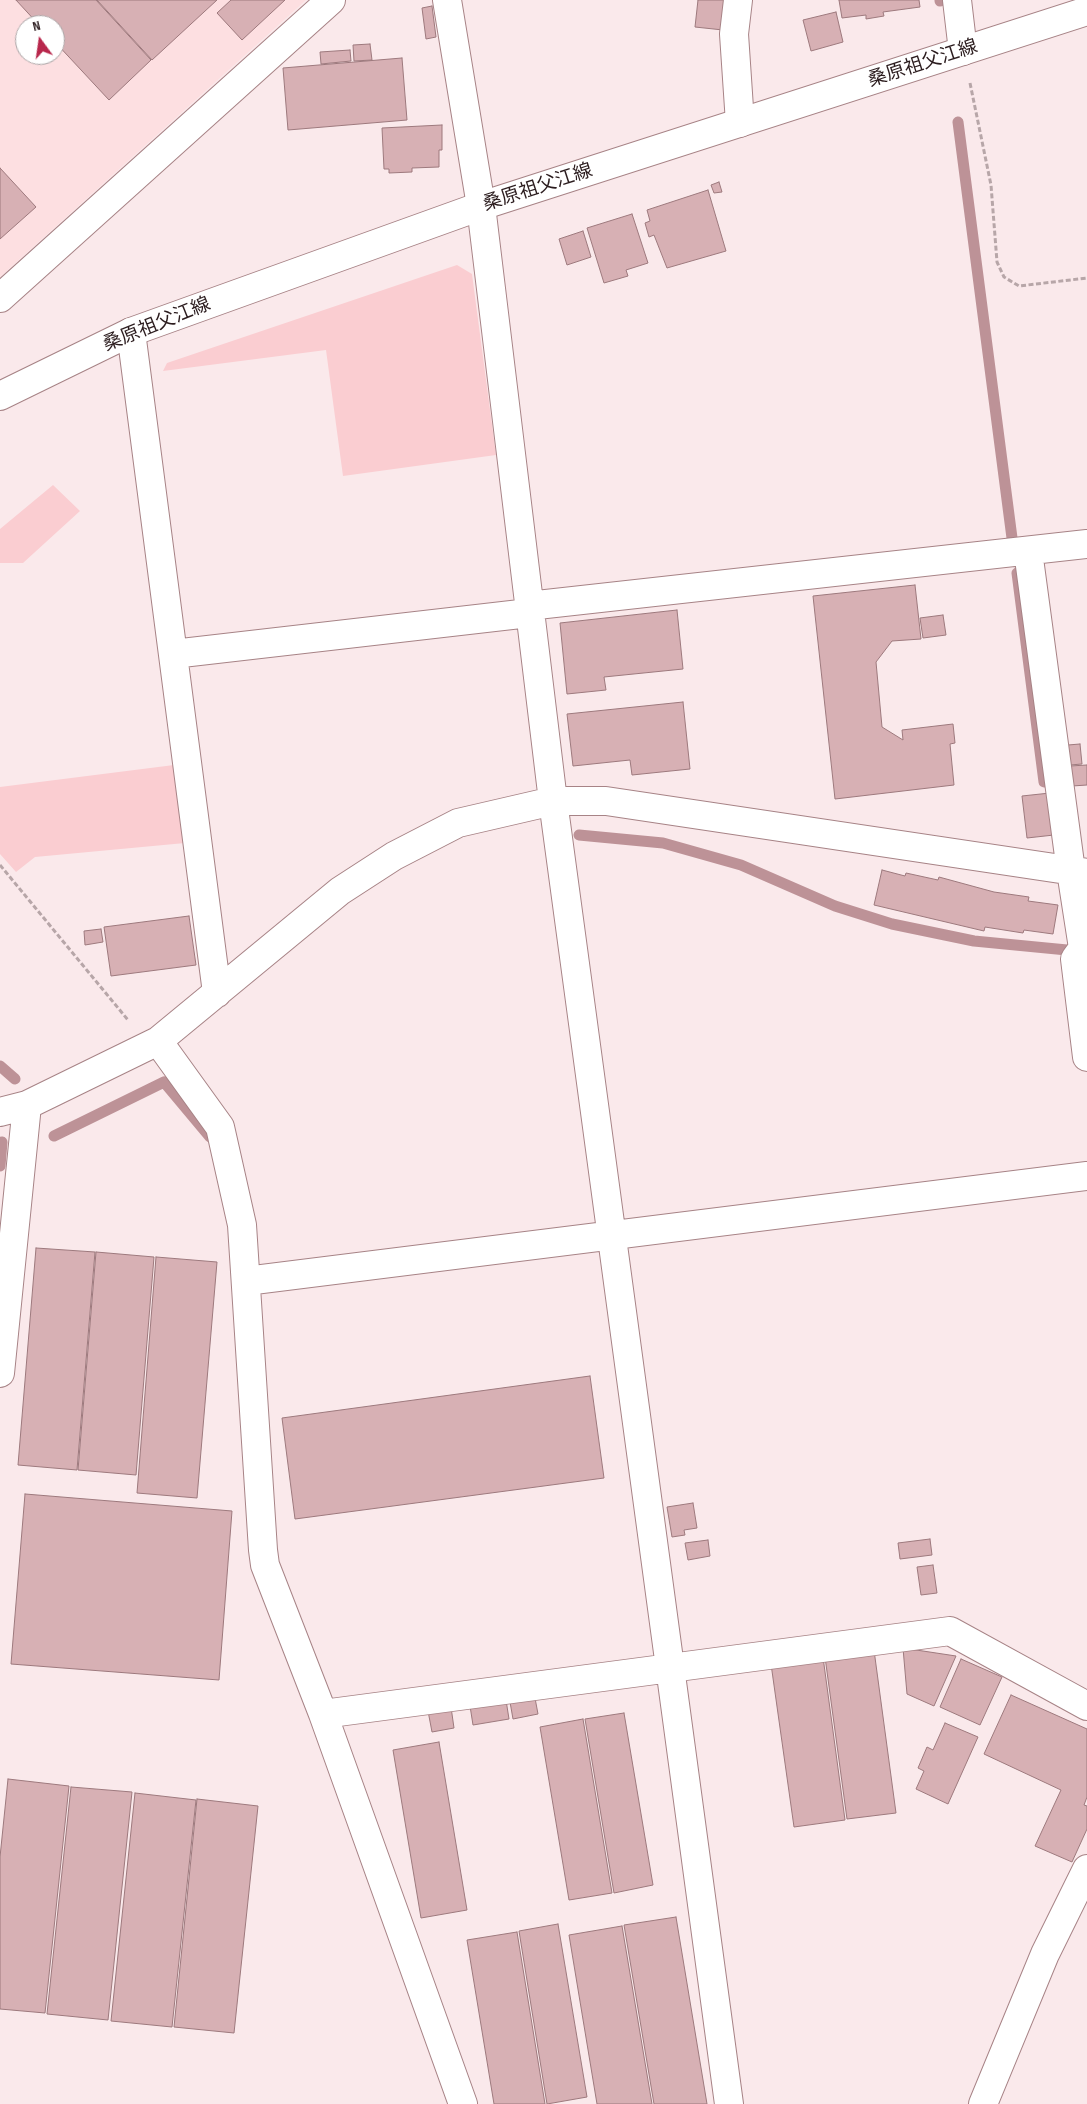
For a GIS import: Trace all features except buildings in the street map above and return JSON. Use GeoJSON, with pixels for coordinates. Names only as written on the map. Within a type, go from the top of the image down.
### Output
{"type":"FeatureCollection","features":[{"type":"Feature","properties":{"kind":"street"},"geometry":{"type":"LineString","coordinates":[[0,298],[331,0]]}},
{"type":"Feature","properties":{"kind":"street"},"geometry":{"type":"LineString","coordinates":[[447,0],[481,206],[528,609],[553,801],[729,2104]]}},
{"type":"Feature","properties":{"kind":"street"},"geometry":{"type":"LineString","coordinates":[[738,0],[734,34],[740,123]]}},
{"type":"Feature","properties":{"kind":"street"},"geometry":{"type":"LineString","coordinates":[[957,0],[963,51]]}},
{"type":"Feature","properties":{"kind":"street","name":"桑原祖父江線"},"geometry":{"type":"LineString","coordinates":[[0,396],[131,332],[481,206],[1087,11]]}},
{"type":"Feature","properties":{"kind":"street"},"geometry":{"type":"LineString","coordinates":[[131,332],[217,993]]}},
{"type":"Feature","properties":{"kind":"street"},"geometry":{"type":"LineString","coordinates":[[173,654],[528,609],[1087,544]]}},
{"type":"Feature","properties":{"kind":"street"},"geometry":{"type":"LineString","coordinates":[[1028,551],[1079,872],[1083,948],[1075,959],[1087,1056]]}},
{"type":"Feature","properties":{"kind":"street"},"geometry":{"type":"LineString","coordinates":[[0,1373],[10,1105],[154,1044],[340,891],[394,856],[458,823],[553,801],[606,801],[1079,872]]}},
{"type":"Feature","properties":{"kind":"street"},"geometry":{"type":"LineString","coordinates":[[154,1044],[220,1127],[242,1226],[265,1565],[323,1714],[463,2104]]}},
{"type":"Feature","properties":{"kind":"street"},"geometry":{"type":"LineString","coordinates":[[246,1281],[1087,1176]]}},
{"type":"Feature","properties":{"kind":"street"},"geometry":{"type":"LineString","coordinates":[[323,1714],[950,1631],[1087,1706]]}},
{"type":"Feature","properties":{"kind":"street"},"geometry":{"type":"LineString","coordinates":[[983,2104],[1045,1954],[1087,1869]]}},
{"type":"Feature","properties":{"kind":"path"},"geometry":{"type":"LineString","coordinates":[[963,51],[991,185],[997,262],[1004,277],[1019,286],[1087,278]]}},
{"type":"Feature","properties":{"kind":"path"},"geometry":{"type":"LineString","coordinates":[[0,865],[154,1044]]}},
{"type":"Feature","properties":{"kind":"shaded area"},"geometry":{"type":"Polygon","coordinates":[[[0,0],[306,0],[0,277],[0,0]]]}},
{"type":"Feature","properties":{"kind":"shaded area"},"geometry":{"type":"Polygon","coordinates":[[[457,265],[472,274],[496,455],[343,476],[326,350],[163,371],[167,363],[457,265]]]}},
{"type":"Feature","properties":{"kind":"shaded area"},"geometry":{"type":"Polygon","coordinates":[[[53,485],[80,511],[23,563],[0,563],[0,529],[53,485]]]}},
{"type":"Feature","properties":{"kind":"shaded area"},"geometry":{"type":"Polygon","coordinates":[[[174,765],[185,843],[35,857],[16,872],[0,854],[0,787],[174,765]]]}},
{"type":"Feature","properties":{"kind":"waterway"},"geometry":{"type":"LineString","coordinates":[[958,122],[1012,538]]}},
{"type":"Feature","properties":{"kind":"waterway"},"geometry":{"type":"LineString","coordinates":[[1017,573],[1044,782]]}},
{"type":"Feature","properties":{"kind":"waterway"},"geometry":{"type":"LineString","coordinates":[[579,835],[663,843],[741,865],[835,906],[892,924],[974,941],[1067,950]]}},
{"type":"Feature","properties":{"kind":"waterway"},"geometry":{"type":"LineString","coordinates":[[0,1066],[15,1079]]}},
{"type":"Feature","properties":{"kind":"waterway"},"geometry":{"type":"LineString","coordinates":[[54,1136],[164,1082],[210,1137]]}},
{"type":"Feature","properties":{"kind":"waterway"},"geometry":{"type":"LineString","coordinates":[[0,1166],[2,1142]]}}]}
